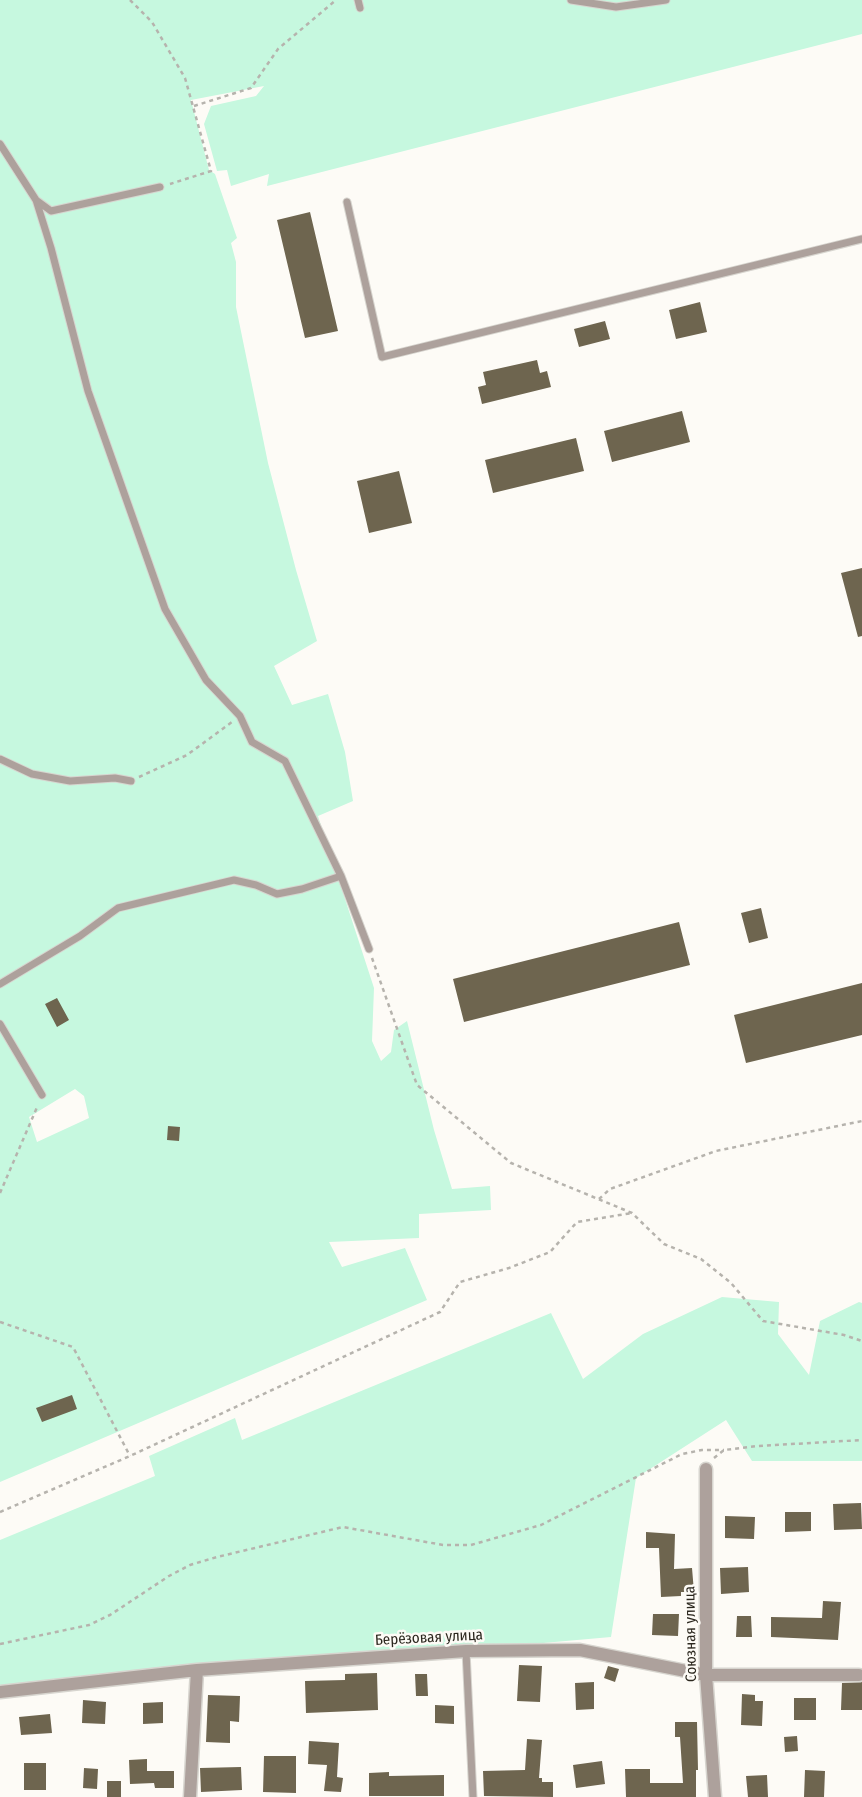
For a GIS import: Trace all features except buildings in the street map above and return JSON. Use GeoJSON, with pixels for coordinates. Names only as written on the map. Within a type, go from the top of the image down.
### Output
{"type":"FeatureCollection","features":[{"type":"Feature","properties":{"kind":"street","name":"Союзная улица"},"geometry":{"type":"LineString","coordinates":[[706,1470],[706,1675],[715,1797]]}},
{"type":"Feature","properties":{"kind":"street","name":"Берёзовая улица"},"geometry":{"type":"LineString","coordinates":[[0,1692],[197,1670],[466,1651],[580,1650],[706,1675],[859,1675]]}},
{"type":"Feature","properties":{"kind":"street"},"geometry":{"type":"LineString","coordinates":[[190,1797],[197,1670]]}},
{"type":"Feature","properties":{"kind":"lane"},"geometry":{"type":"LineString","coordinates":[[358,0],[360,8]]}},
{"type":"Feature","properties":{"kind":"lane"},"geometry":{"type":"LineString","coordinates":[[571,0],[616,7],[666,0]]}},
{"type":"Feature","properties":{"kind":"lane"},"geometry":{"type":"LineString","coordinates":[[0,144],[36,200],[51,248],[88,391],[165,609],[187,644],[206,680],[240,716],[252,742],[285,761],[341,876],[369,949]]}},
{"type":"Feature","properties":{"kind":"lane"},"geometry":{"type":"LineString","coordinates":[[36,200],[51,211],[160,187]]}},
{"type":"Feature","properties":{"kind":"lane"},"geometry":{"type":"LineString","coordinates":[[347,202],[382,357],[862,238]]}},
{"type":"Feature","properties":{"kind":"lane"},"geometry":{"type":"LineString","coordinates":[[0,759],[32,774],[70,781],[115,778],[131,781]]}},
{"type":"Feature","properties":{"kind":"lane"},"geometry":{"type":"LineString","coordinates":[[0,984],[80,936],[118,908],[234,880],[256,885],[277,894],[302,889],[341,876]]}},
{"type":"Feature","properties":{"kind":"lane"},"geometry":{"type":"LineString","coordinates":[[0,1024],[42,1096]]}},
{"type":"Feature","properties":{"kind":"lane"},"geometry":{"type":"LineString","coordinates":[[466,1651],[473,1797]]}},
{"type":"Feature","properties":{"kind":"path"},"geometry":{"type":"LineString","coordinates":[[130,0],[152,22],[185,78],[211,171],[160,187]]}},
{"type":"Feature","properties":{"kind":"path"},"geometry":{"type":"LineString","coordinates":[[194,106],[251,88],[278,49],[336,0]]}},
{"type":"Feature","properties":{"kind":"path"},"geometry":{"type":"LineString","coordinates":[[131,781],[187,755],[240,716]]}},
{"type":"Feature","properties":{"kind":"path"},"geometry":{"type":"LineString","coordinates":[[369,949],[417,1085],[511,1164],[632,1213],[664,1244],[700,1258],[732,1283],[763,1321],[844,1335],[862,1341]]}},
{"type":"Feature","properties":{"kind":"path"},"geometry":{"type":"LineString","coordinates":[[0,1193],[42,1096]]}},
{"type":"Feature","properties":{"kind":"path"},"geometry":{"type":"LineString","coordinates":[[599,1199],[610,1189],[645,1174],[716,1151],[862,1121]]}},
{"type":"Feature","properties":{"kind":"path"},"geometry":{"type":"LineString","coordinates":[[0,1512],[130,1456],[440,1312],[460,1282],[509,1268],[550,1252],[577,1222],[632,1213]]}},
{"type":"Feature","properties":{"kind":"path"},"geometry":{"type":"LineString","coordinates":[[0,1322],[73,1347],[130,1456]]}},
{"type":"Feature","properties":{"kind":"path"},"geometry":{"type":"LineString","coordinates":[[0,1644],[89,1625],[110,1615],[169,1576],[190,1566],[217,1557],[343,1527],[443,1545],[471,1545],[541,1525],[602,1496],[682,1454],[702,1450],[724,1450],[801,1442],[862,1440]]}},
{"type":"Feature","properties":{"kind":"path"},"geometry":{"type":"LineString","coordinates":[[706,1470],[715,1457],[724,1450]]}},
{"type":"Feature","properties":{"kind":"green space"},"geometry":{"type":"Polygon","coordinates":[[[0,0],[862,0],[862,34],[267,186],[269,174],[231,186],[227,170],[217,171],[204,124],[211,106],[256,96],[264,86],[191,100],[209,170],[215,174],[237,238],[231,243],[236,262],[236,307],[268,463],[317,641],[274,666],[292,705],[328,694],[345,752],[353,801],[318,816],[374,988],[372,1041],[381,1061],[391,1052],[394,1030],[407,1021],[434,1130],[452,1189],[490,1186],[491,1210],[419,1214],[419,1238],[329,1242],[342,1267],[405,1248],[427,1300],[0,1482],[0,0]],[[75,1089],[29,1117],[37,1142],[89,1118],[84,1096],[75,1089]]]}},
{"type":"Feature","properties":{"kind":"green space"},"geometry":{"type":"Polygon","coordinates":[[[722,1297],[779,1302],[778,1334],[809,1375],[820,1321],[859,1302],[862,1303],[862,1461],[752,1461],[726,1420],[636,1478],[611,1637],[0,1691],[0,1540],[155,1476],[149,1456],[235,1418],[242,1440],[551,1313],[583,1379],[643,1334],[722,1297]]]}}]}
